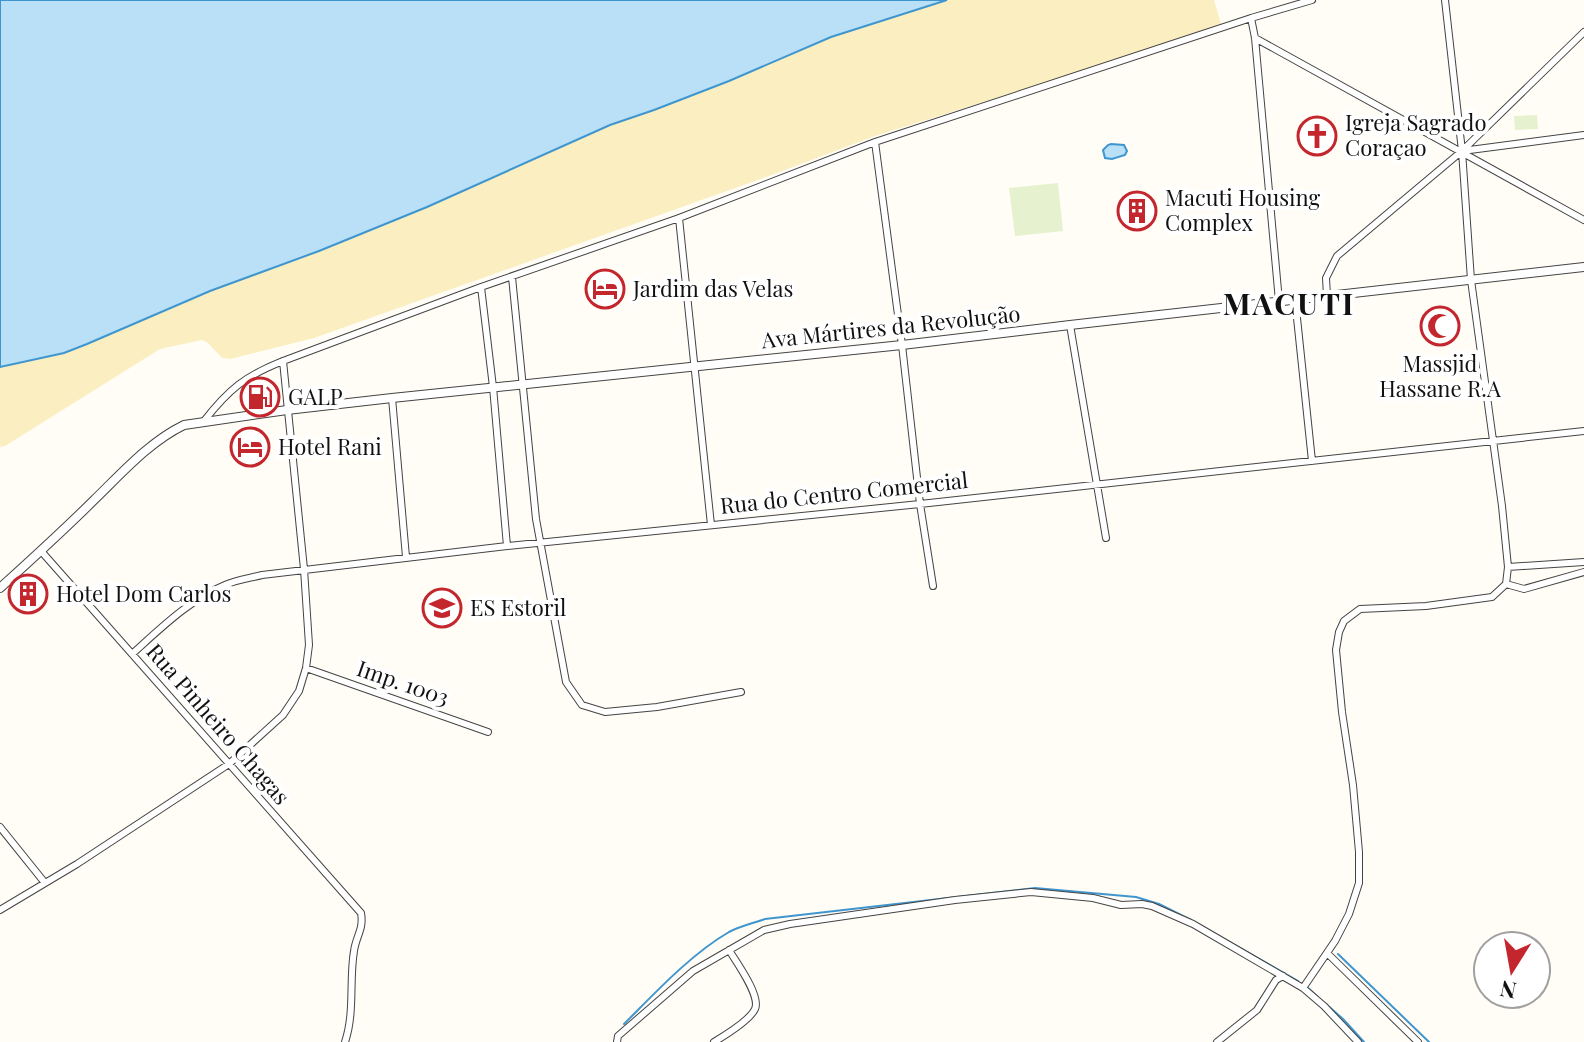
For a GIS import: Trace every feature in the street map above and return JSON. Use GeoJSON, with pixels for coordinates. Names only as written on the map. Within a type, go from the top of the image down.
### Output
{"type":"FeatureCollection","features":[{"type":"Feature","properties":{"kind":"street"},"geometry":{"type":"LineString","coordinates":[[203,423],[234,387],[256,372],[283,361],[679,218],[875,142],[1312,0]]}},
{"type":"Feature","properties":{"kind":"street"},"geometry":{"type":"LineString","coordinates":[[1303,988],[1349,914],[1359,883],[1353,785],[1336,650],[1344,621],[1360,609],[1426,606],[1492,597],[1506,584],[1508,567],[1502,506],[1471,280],[1462,151],[1445,0]]}},
{"type":"Feature","properties":{"kind":"street"},"geometry":{"type":"LineString","coordinates":[[1251,18],[1279,301]]}},
{"type":"Feature","properties":{"kind":"street"},"geometry":{"type":"LineString","coordinates":[[1327,296],[1326,278],[1337,256],[1462,151],[1584,32]]}},
{"type":"Feature","properties":{"kind":"street"},"geometry":{"type":"LineString","coordinates":[[1255,38],[1584,220]]}},
{"type":"Feature","properties":{"kind":"street"},"geometry":{"type":"LineString","coordinates":[[1462,151],[1584,135]]}},
{"type":"Feature","properties":{"kind":"street"},"geometry":{"type":"LineString","coordinates":[[875,142],[933,586]]}},
{"type":"Feature","properties":{"kind":"street"},"geometry":{"type":"LineString","coordinates":[[679,218],[711,525]]}},
{"type":"Feature","properties":{"kind":"street","name":"Ava Mártires da Revolução"},"geometry":{"type":"LineString","coordinates":[[0,588],[131,464],[169,433],[184,425],[392,398],[902,345],[1584,267]]}},
{"type":"Feature","properties":{"kind":"street"},"geometry":{"type":"LineString","coordinates":[[512,277],[533,492],[566,682],[574,697],[582,705],[605,712],[657,707],[741,692]]}},
{"type":"Feature","properties":{"kind":"street"},"geometry":{"type":"LineString","coordinates":[[481,287],[507,546]]}},
{"type":"Feature","properties":{"kind":"street"},"geometry":{"type":"LineString","coordinates":[[1295,299],[1312,461]]}},
{"type":"Feature","properties":{"kind":"street"},"geometry":{"type":"LineString","coordinates":[[1070,325],[1106,538]]}},
{"type":"Feature","properties":{"kind":"street"},"geometry":{"type":"LineString","coordinates":[[0,910],[229,764],[283,715],[299,691],[309,645],[283,361]]}},
{"type":"Feature","properties":{"kind":"street"},"geometry":{"type":"LineString","coordinates":[[392,398],[406,557]]}},
{"type":"Feature","properties":{"kind":"street","name":"Rua do Centro Comercial"},"geometry":{"type":"LineString","coordinates":[[132,654],[171,619],[202,597],[226,584],[262,575],[1584,431]]}},
{"type":"Feature","properties":{"kind":"street","name":"Rua Pinheiro Chagas"},"geometry":{"type":"LineString","coordinates":[[41,551],[361,913],[363,924],[354,949],[352,1001],[345,1042]]}},
{"type":"Feature","properties":{"kind":"street"},"geometry":{"type":"LineString","coordinates":[[1508,567],[1584,562]]}},
{"type":"Feature","properties":{"kind":"street"},"geometry":{"type":"LineString","coordinates":[[1506,584],[1524,589],[1584,572]]}},
{"type":"Feature","properties":{"kind":"street","name":"Imp. 1003"},"geometry":{"type":"LineString","coordinates":[[306,668],[488,732]]}},
{"type":"Feature","properties":{"kind":"street"},"geometry":{"type":"LineString","coordinates":[[0,827],[45,883]]}},
{"type":"Feature","properties":{"kind":"street"},"geometry":{"type":"LineString","coordinates":[[617,1042],[618,1036],[693,971],[764,930],[955,900],[1031,892],[1093,898],[1121,905],[1142,904],[1193,924],[1303,988],[1358,1042]]}},
{"type":"Feature","properties":{"kind":"street"},"geometry":{"type":"LineString","coordinates":[[714,1042],[750,1016],[756,1008],[753,991],[729,950]]}},
{"type":"Feature","properties":{"kind":"street"},"geometry":{"type":"LineString","coordinates":[[1327,953],[1418,1042]]}},
{"type":"Feature","properties":{"kind":"street"},"geometry":{"type":"LineString","coordinates":[[1217,1042],[1257,1010],[1276,980],[1283,976]]}},
{"type":"Feature","properties":{"kind":"sand"},"geometry":{"type":"Polygon","coordinates":[[[947,0],[1214,0],[1221,24],[875,136],[314,338],[230,359],[222,358],[202,340],[160,349],[0,447],[0,367],[64,353],[210,291],[427,207],[610,125],[729,81],[831,37],[947,0]]]}},
{"type":"Feature","properties":{"kind":"green space"},"geometry":{"type":"Polygon","coordinates":[[[1537,115],[1538,129],[1515,130],[1514,116],[1537,115]]]}},
{"type":"Feature","properties":{"kind":"green space"},"geometry":{"type":"Polygon","coordinates":[[[1058,183],[1063,231],[1015,236],[1009,188],[1058,183]]]}},
{"type":"Feature","properties":{"kind":"water"},"geometry":{"type":"Polygon","coordinates":[[[0,0],[947,0],[831,37],[729,81],[610,125],[427,207],[210,291],[64,353],[0,367],[0,0]]]}},
{"type":"Feature","properties":{"kind":"water"},"geometry":{"type":"Polygon","coordinates":[[[1111,144],[1124,145],[1125,155],[1105,158],[1103,150],[1111,144]]]}},
{"type":"Feature","properties":{"kind":"waterway"},"geometry":{"type":"LineString","coordinates":[[624,1024],[701,951],[729,932],[765,919],[1035,888],[1136,897],[1159,904],[1191,920]]}},
{"type":"Feature","properties":{"kind":"waterway"},"geometry":{"type":"LineString","coordinates":[[1200,925],[1298,981]]}},
{"type":"Feature","properties":{"kind":"waterway"},"geometry":{"type":"LineString","coordinates":[[1338,954],[1429,1042]]}},
{"type":"Feature","properties":{"kind":"waterway"},"geometry":{"type":"LineString","coordinates":[[1307,987],[1318,997]]}},
{"type":"Feature","properties":{"kind":"waterway"},"geometry":{"type":"LineString","coordinates":[[1326,1004],[1364,1042]]}},
{"type":"Feature","properties":{"kind":"place","name":"Igreja Sagrado Coraçao"},"geometry":{"type":"Point","coordinates":[1317,136]}},
{"type":"Feature","properties":{"kind":"place","name":"Macuti Housing Complex"},"geometry":{"type":"Point","coordinates":[1137,211]}},
{"type":"Feature","properties":{"kind":"place","name":"Jardim das Velas"},"geometry":{"type":"Point","coordinates":[605,289]}},
{"type":"Feature","properties":{"kind":"place","name":"Massjid Hassane R.A"},"geometry":{"type":"Point","coordinates":[1440,326]}},
{"type":"Feature","properties":{"kind":"place","name":"GALP"},"geometry":{"type":"Point","coordinates":[260,397]}},
{"type":"Feature","properties":{"kind":"place","name":"Hotel Rani"},"geometry":{"type":"Point","coordinates":[250,447]}},
{"type":"Feature","properties":{"kind":"place","name":"Hotel Dom Carlos"},"geometry":{"type":"Point","coordinates":[28,594]}},
{"type":"Feature","properties":{"kind":"place","name":"ES Estoril"},"geometry":{"type":"Point","coordinates":[442,608]}},
{"type":"Feature","properties":{"kind":"district","name":"MACUTI"},"geometry":{"type":"Point","coordinates":[1289,305]}}]}
